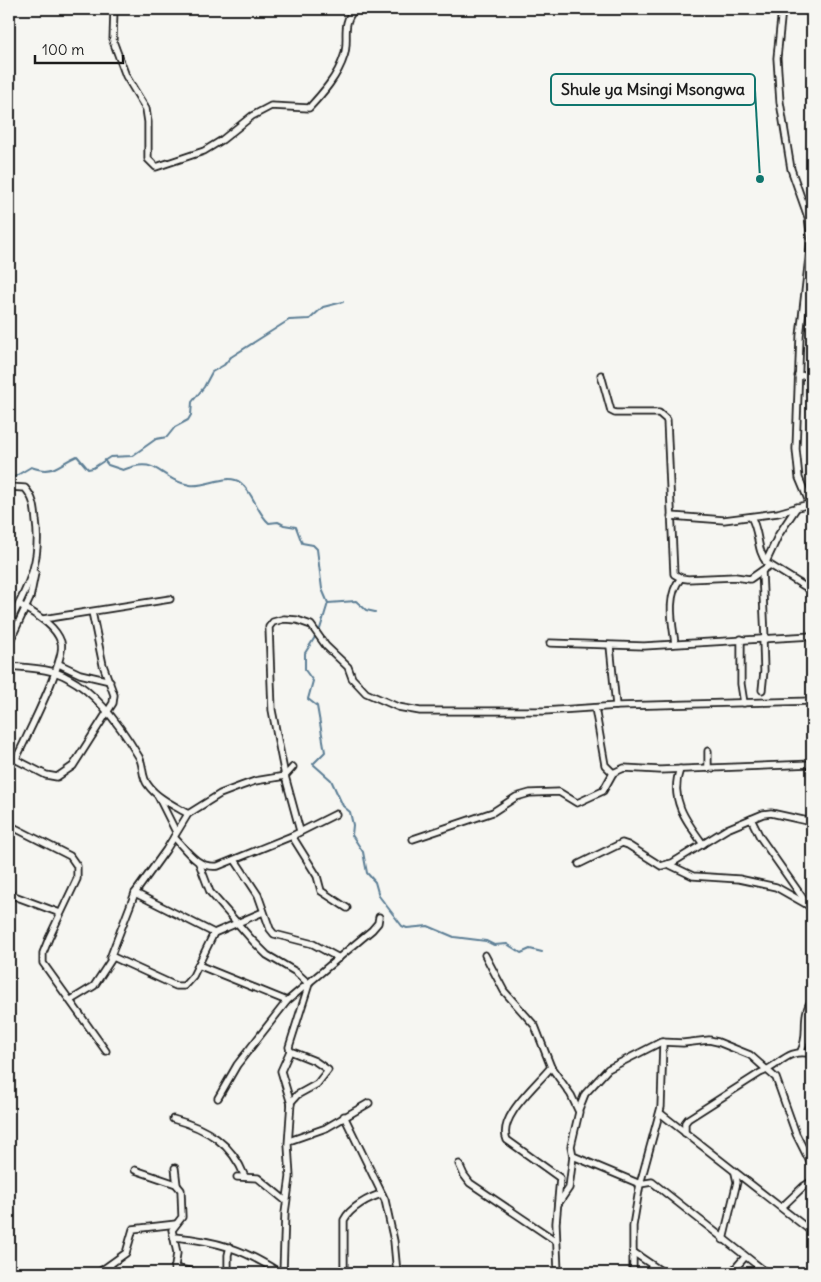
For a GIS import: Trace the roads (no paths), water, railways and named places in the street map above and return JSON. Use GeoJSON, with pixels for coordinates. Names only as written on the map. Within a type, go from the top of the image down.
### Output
{"type":"FeatureCollection","features":[{"type":"Feature","properties":{"kind":"street"},"geometry":{"type":"LineString","coordinates":[[114,9],[113,41],[126,76],[146,109],[148,159],[156,167],[204,151],[222,140],[252,116],[271,106],[308,108],[338,70],[344,56],[346,22],[355,9]]}},
{"type":"Feature","properties":{"kind":"street"},"geometry":{"type":"LineString","coordinates":[[671,516],[724,520],[778,513],[798,507],[810,506],[799,478],[796,449],[800,336],[812,257],[812,240],[808,217],[791,170],[780,102],[777,58],[782,9]]}},
{"type":"Feature","properties":{"kind":"street"},"geometry":{"type":"LineString","coordinates":[[601,374],[610,411],[615,413],[650,412],[665,417],[673,572],[681,578],[750,579],[762,571],[768,564],[779,534],[798,507]]}},
{"type":"Feature","properties":{"kind":"street"},"geometry":{"type":"LineString","coordinates":[[798,376],[812,376]]}},
{"type":"Feature","properties":{"kind":"street"},"geometry":{"type":"LineString","coordinates":[[9,487],[25,488],[31,495],[37,530],[38,555],[33,588],[26,608],[9,643]]}},
{"type":"Feature","properties":{"kind":"street"},"geometry":{"type":"LineString","coordinates":[[751,517],[756,524],[761,553],[768,564],[812,591]]}},
{"type":"Feature","properties":{"kind":"street"},"geometry":{"type":"LineString","coordinates":[[9,624],[20,604],[35,568]]}},
{"type":"Feature","properties":{"kind":"street"},"geometry":{"type":"LineString","coordinates":[[762,571],[764,639],[762,690]]}},
{"type":"Feature","properties":{"kind":"street"},"geometry":{"type":"LineString","coordinates":[[676,643],[672,622],[673,590],[681,578]]}},
{"type":"Feature","properties":{"kind":"street"},"geometry":{"type":"LineString","coordinates":[[43,619],[170,599]]}},
{"type":"Feature","properties":{"kind":"street"},"geometry":{"type":"LineString","coordinates":[[16,759],[59,664],[62,643],[43,619],[20,604]]}},
{"type":"Feature","properties":{"kind":"street"},"geometry":{"type":"LineString","coordinates":[[9,756],[46,775],[57,777],[64,774],[73,766],[109,713],[114,695],[103,665],[92,612]]}},
{"type":"Feature","properties":{"kind":"street"},"geometry":{"type":"LineString","coordinates":[[300,832],[285,776],[273,719],[270,686],[269,627],[279,620],[297,620],[311,625],[326,646],[348,667],[352,678],[366,693],[398,707],[420,711],[544,712],[616,706],[812,702]]}},
{"type":"Feature","properties":{"kind":"street"},"geometry":{"type":"LineString","coordinates":[[550,643],[644,646],[812,636]]}},
{"type":"Feature","properties":{"kind":"street"},"geometry":{"type":"LineString","coordinates":[[741,640],[740,684],[744,703]]}},
{"type":"Feature","properties":{"kind":"street"},"geometry":{"type":"LineString","coordinates":[[610,646],[616,706]]}},
{"type":"Feature","properties":{"kind":"street"},"geometry":{"type":"LineString","coordinates":[[59,664],[80,674],[110,681]]}},
{"type":"Feature","properties":{"kind":"street"},"geometry":{"type":"LineString","coordinates":[[9,666],[55,673],[68,677],[78,684],[109,713],[142,763],[146,784],[158,795],[188,814]]}},
{"type":"Feature","properties":{"kind":"street"},"geometry":{"type":"LineString","coordinates":[[595,708],[605,765],[613,773]]}},
{"type":"Feature","properties":{"kind":"street"},"geometry":{"type":"LineString","coordinates":[[708,751],[708,768]]}},
{"type":"Feature","properties":{"kind":"street"},"geometry":{"type":"LineString","coordinates":[[413,839],[483,816],[516,797],[530,793],[559,792],[577,803],[585,801],[603,791],[613,773],[624,768],[680,769],[812,764]]}},
{"type":"Feature","properties":{"kind":"street"},"geometry":{"type":"LineString","coordinates":[[71,1000],[94,986],[104,973],[135,893],[188,814],[220,794],[255,781],[285,776],[293,767]]}},
{"type":"Feature","properties":{"kind":"street"},"geometry":{"type":"LineString","coordinates":[[680,769],[676,780],[678,804],[686,820],[703,844]]}},
{"type":"Feature","properties":{"kind":"street"},"geometry":{"type":"LineString","coordinates":[[158,795],[175,835],[199,863],[210,892],[267,955],[296,972],[309,984]]}},
{"type":"Feature","properties":{"kind":"street"},"geometry":{"type":"LineString","coordinates":[[668,864],[727,829],[771,813],[812,822]]}},
{"type":"Feature","properties":{"kind":"street"},"geometry":{"type":"LineString","coordinates":[[199,863],[208,868],[235,860],[292,836],[336,814]]}},
{"type":"Feature","properties":{"kind":"street"},"geometry":{"type":"LineString","coordinates":[[751,819],[760,837],[812,911]]}},
{"type":"Feature","properties":{"kind":"street"},"geometry":{"type":"LineString","coordinates":[[9,825],[70,856],[77,866],[77,878],[43,953],[43,963],[47,973],[71,1000],[106,1051]]}},
{"type":"Feature","properties":{"kind":"street"},"geometry":{"type":"LineString","coordinates":[[292,836],[317,876],[321,892],[347,908]]}},
{"type":"Feature","properties":{"kind":"street"},"geometry":{"type":"LineString","coordinates":[[579,864],[622,843],[628,844],[656,864],[668,864],[693,876],[739,879],[776,887],[806,904]]}},
{"type":"Feature","properties":{"kind":"street"},"geometry":{"type":"LineString","coordinates":[[235,860],[258,895],[263,912],[274,934],[313,944],[339,958]]}},
{"type":"Feature","properties":{"kind":"street"},"geometry":{"type":"LineString","coordinates":[[135,893],[214,933]]}},
{"type":"Feature","properties":{"kind":"street"},"geometry":{"type":"LineString","coordinates":[[9,894],[60,913]]}},
{"type":"Feature","properties":{"kind":"street"},"geometry":{"type":"LineString","coordinates":[[110,958],[122,959],[176,986],[184,986],[198,965],[214,933],[263,912]]}},
{"type":"Feature","properties":{"kind":"street"},"geometry":{"type":"LineString","coordinates":[[218,1098],[237,1065],[287,1001],[372,930],[378,923],[379,917]]}},
{"type":"Feature","properties":{"kind":"street"},"geometry":{"type":"LineString","coordinates":[[486,955],[504,991],[535,1026],[551,1067],[571,1095],[579,1112]]}},
{"type":"Feature","properties":{"kind":"street"},"geometry":{"type":"LineString","coordinates":[[198,965],[287,1001]]}},
{"type":"Feature","properties":{"kind":"street"},"geometry":{"type":"LineString","coordinates":[[174,1237],[207,1240],[230,1247],[265,1262],[282,1273],[286,1201],[290,1177],[291,1104],[282,1071],[290,1051],[289,1047],[309,984]]}},
{"type":"Feature","properties":{"kind":"street"},"geometry":{"type":"LineString","coordinates":[[801,1051],[806,1040],[805,1013],[812,1000]]}},
{"type":"Feature","properties":{"kind":"street"},"geometry":{"type":"LineString","coordinates":[[558,1204],[569,1188],[571,1146],[580,1104],[585,1094],[608,1069],[662,1042],[684,1043],[709,1040],[718,1042],[750,1055],[770,1070],[776,1078],[796,1134],[812,1166]]}},
{"type":"Feature","properties":{"kind":"street"},"geometry":{"type":"LineString","coordinates":[[633,1273],[633,1226],[640,1184],[660,1113],[662,1042]]}},
{"type":"Feature","properties":{"kind":"street"},"geometry":{"type":"LineString","coordinates":[[290,1051],[315,1061],[328,1070],[318,1084],[297,1095],[291,1104]]}},
{"type":"Feature","properties":{"kind":"street"},"geometry":{"type":"LineString","coordinates":[[685,1133],[685,1123],[688,1119],[760,1073],[770,1070],[787,1056],[801,1051],[812,1054]]}},
{"type":"Feature","properties":{"kind":"street"},"geometry":{"type":"LineString","coordinates":[[551,1067],[508,1118],[505,1135],[507,1140],[560,1178],[556,1241],[558,1273]]}},
{"type":"Feature","properties":{"kind":"street"},"geometry":{"type":"LineString","coordinates":[[289,1141],[326,1128],[368,1103]]}},
{"type":"Feature","properties":{"kind":"street"},"geometry":{"type":"LineString","coordinates":[[660,1113],[812,1232]]}},
{"type":"Feature","properties":{"kind":"street"},"geometry":{"type":"LineString","coordinates":[[344,1116],[382,1194],[394,1241],[397,1273]]}},
{"type":"Feature","properties":{"kind":"street"},"geometry":{"type":"LineString","coordinates":[[172,1119],[205,1130],[216,1137],[236,1157],[245,1177]]}},
{"type":"Feature","properties":{"kind":"street"},"geometry":{"type":"LineString","coordinates":[[572,1156],[640,1184],[652,1182],[766,1273]]}},
{"type":"Feature","properties":{"kind":"street"},"geometry":{"type":"LineString","coordinates":[[459,1164],[464,1176],[470,1183],[556,1241]]}},
{"type":"Feature","properties":{"kind":"street"},"geometry":{"type":"LineString","coordinates":[[174,1168],[177,1185],[181,1190],[184,1210],[172,1230],[177,1253],[174,1270],[199,1273]]}},
{"type":"Feature","properties":{"kind":"street"},"geometry":{"type":"LineString","coordinates":[[135,1170],[177,1185]]}},
{"type":"Feature","properties":{"kind":"street"},"geometry":{"type":"LineString","coordinates":[[723,1240],[737,1182],[735,1173]]}},
{"type":"Feature","properties":{"kind":"street"},"geometry":{"type":"LineString","coordinates":[[238,1177],[258,1178],[281,1194],[286,1201]]}},
{"type":"Feature","properties":{"kind":"street"},"geometry":{"type":"LineString","coordinates":[[782,1207],[812,1181]]}},
{"type":"Feature","properties":{"kind":"street"},"geometry":{"type":"LineString","coordinates":[[344,1273],[344,1220],[353,1210],[372,1197],[382,1194]]}},
{"type":"Feature","properties":{"kind":"street"},"geometry":{"type":"LineString","coordinates":[[98,1273],[126,1254],[133,1229],[176,1224]]}},
{"type":"Feature","properties":{"kind":"street"},"geometry":{"type":"LineString","coordinates":[[228,1273],[230,1247]]}},
{"type":"Feature","properties":{"kind":"street"},"geometry":{"type":"LineString","coordinates":[[633,1252],[664,1273]]}},
{"type":"Feature","properties":{"kind":"street"},"geometry":{"type":"LineString","coordinates":[[731,1273],[745,1257]]}},
{"type":"Feature","properties":{"kind":"street"},"geometry":{"type":"LineString","coordinates":[[110,1266],[115,1273]]}},
{"type":"Feature","properties":{"kind":"waterway"},"geometry":{"type":"LineString","coordinates":[[9,480],[31,467],[45,470],[55,468],[77,456],[88,469],[93,468],[110,457],[132,456],[156,439],[167,437],[175,427],[188,420],[191,415],[192,402],[204,387],[212,372],[224,365],[231,357],[289,320],[310,319],[323,307],[343,302]]}},
{"type":"Feature","properties":{"kind":"waterway"},"geometry":{"type":"LineString","coordinates":[[104,460],[108,465],[123,470],[144,465],[151,467],[179,482],[190,485],[229,479],[241,483],[269,523],[278,522],[296,527],[302,543],[313,545],[317,549],[322,589],[328,603]]}},
{"type":"Feature","properties":{"kind":"waterway"},"geometry":{"type":"LineString","coordinates":[[375,612],[366,610],[356,601],[328,603],[320,629],[305,653],[305,670],[313,681],[308,699],[317,706],[325,752],[313,764],[331,780],[343,806],[350,812],[353,825],[352,835],[363,852],[367,873],[375,882],[379,896],[402,926],[407,928],[428,926],[454,937],[486,941],[494,945],[507,944],[521,953],[530,949],[542,952]]}},
{"type":"Feature","properties":{"kind":"place","name":"Shule ya Msingi Msongwa"},"geometry":{"type":"Point","coordinates":[760,179]}}]}
